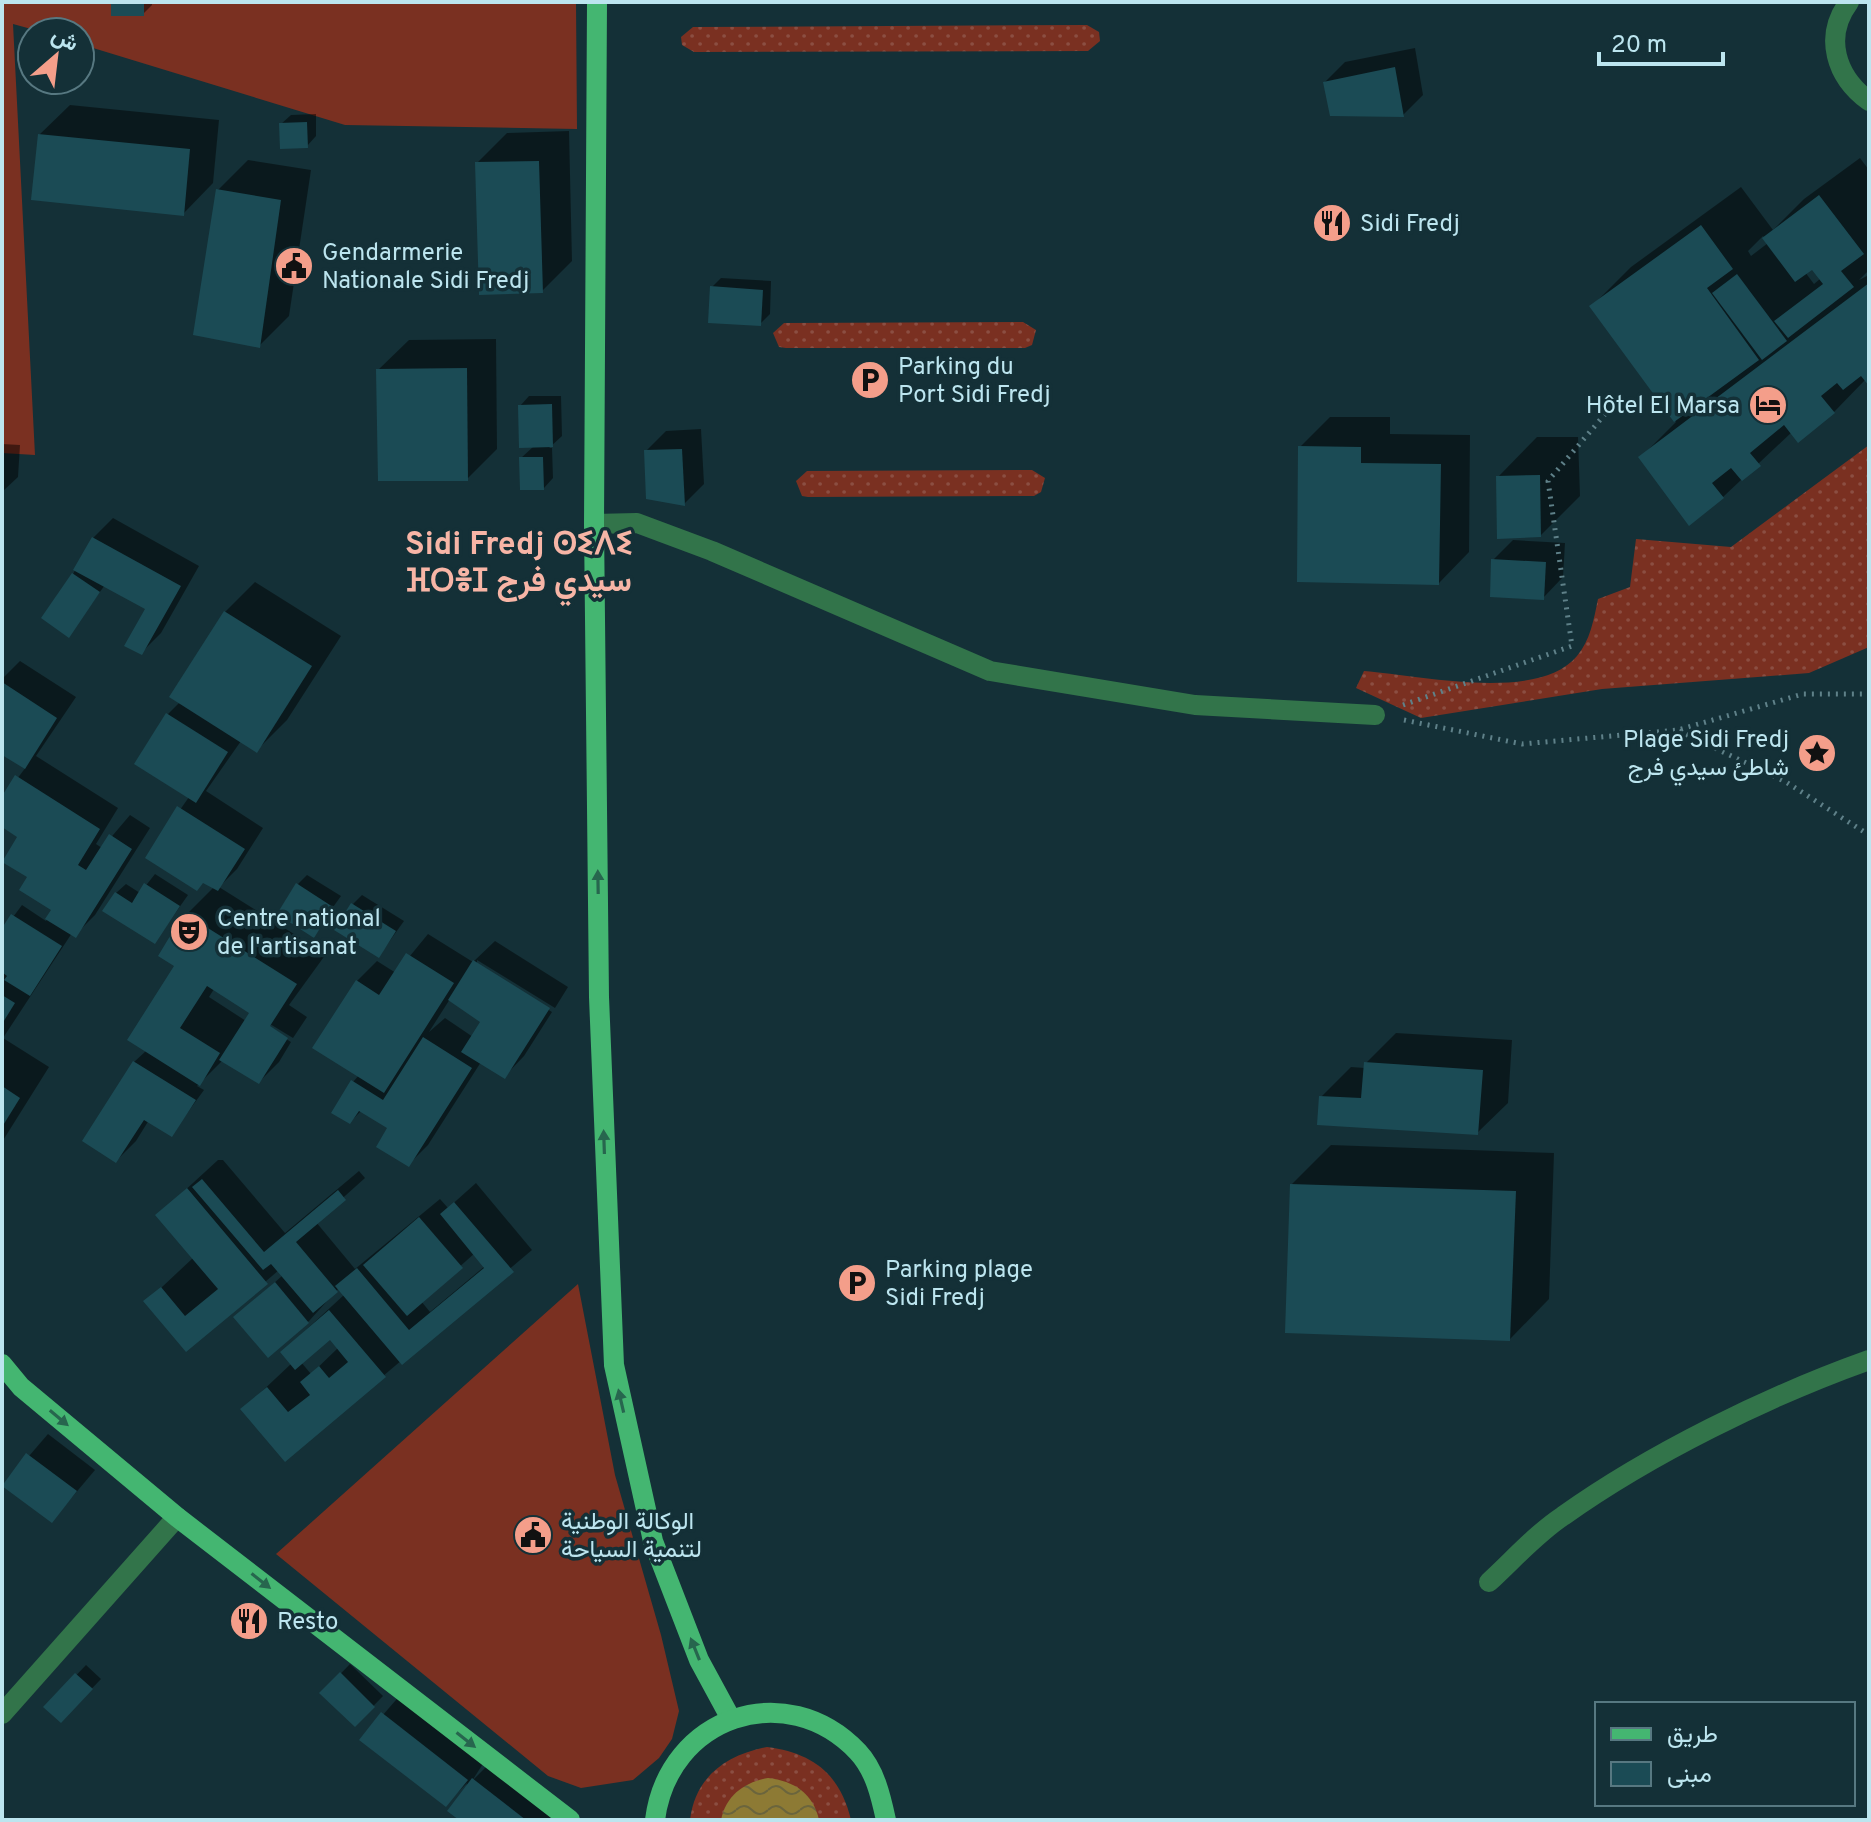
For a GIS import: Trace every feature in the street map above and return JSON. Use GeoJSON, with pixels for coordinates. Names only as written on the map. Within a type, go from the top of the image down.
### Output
{"type":"FeatureCollection","features":[{"type":"Feature","properties":{"kind":"main road"},"geometry":{"type":"LineString","coordinates":[[597,2],[594,524],[599,997],[614,1365],[653,1541],[699,1660],[731,1719]]}},
{"type":"Feature","properties":{"kind":"main road"},"geometry":{"type":"LineString","coordinates":[[2,1364],[21,1387],[177,1517],[570,1820]]}},
{"type":"Feature","properties":{"kind":"main road"},"geometry":{"type":"LineString","coordinates":[[655,1820],[658,1797],[673,1764],[699,1737],[731,1719],[766,1712],[800,1716],[833,1731],[860,1754],[877,1785],[886,1820]]}},
{"type":"Feature","properties":{"kind":"street"},"geometry":{"type":"LineString","coordinates":[[1843,5],[1835,32],[1835,53],[1842,73],[1854,90],[1869,101]]}},
{"type":"Feature","properties":{"kind":"street"},"geometry":{"type":"LineString","coordinates":[[594,524],[637,523],[712,551],[990,671],[1195,705],[1375,715]]}},
{"type":"Feature","properties":{"kind":"street"},"geometry":{"type":"LineString","coordinates":[[1489,1582],[1561,1517],[1674,1449],[1816,1379],[1869,1360]]}},
{"type":"Feature","properties":{"kind":"street"},"geometry":{"type":"LineString","coordinates":[[2,1714],[177,1517]]}},
{"type":"Feature","properties":{"kind":"path"},"geometry":{"type":"LineString","coordinates":[[1375,715],[1572,646],[1548,481],[1606,413]]}},
{"type":"Feature","properties":{"kind":"path"},"geometry":{"type":"LineString","coordinates":[[1375,715],[1522,744],[1678,730],[1803,694],[1869,694]]}},
{"type":"Feature","properties":{"kind":"path"},"geometry":{"type":"LineString","coordinates":[[1678,730],[1786,782],[1869,835]]}},
{"type":"Feature","properties":{"kind":"shaded area"},"geometry":{"type":"Polygon","coordinates":[[[2,2],[576,2],[577,129],[345,125],[96,49],[96,16],[16,16],[16,25],[13,24],[16,96],[35,455],[2,453],[2,2]]]}},
{"type":"Feature","properties":{"kind":"shaded area"},"geometry":{"type":"Polygon","coordinates":[[[1087,25],[1099,32],[1100,41],[1088,51],[694,52],[682,45],[681,37],[693,27],[1087,25]]]}},
{"type":"Feature","properties":{"kind":"shaded area"},"geometry":{"type":"Polygon","coordinates":[[[1023,322],[1036,330],[1032,345],[1025,348],[786,348],[779,347],[773,333],[784,323],[1023,322]]]}},
{"type":"Feature","properties":{"kind":"shaded area"},"geometry":{"type":"Polygon","coordinates":[[[1869,445],[1869,647],[1809,673],[1602,689],[1421,718],[1356,688],[1364,671],[1476,683],[1535,679],[1559,670],[1577,656],[1585,644],[1598,599],[1630,587],[1636,539],[1731,547],[1869,445]]]}},
{"type":"Feature","properties":{"kind":"shaded area"},"geometry":{"type":"Polygon","coordinates":[[[1032,470],[1045,478],[1041,492],[1034,496],[808,497],[802,496],[796,481],[807,471],[1032,470]]]}},
{"type":"Feature","properties":{"kind":"shaded area"},"geometry":{"type":"Polygon","coordinates":[[[578,1284],[615,1475],[661,1635],[679,1711],[672,1739],[659,1758],[633,1780],[581,1788],[548,1776],[276,1554],[578,1284]]]}},
{"type":"Feature","properties":{"kind":"shaded area"},"geometry":{"type":"Polygon","coordinates":[[[767,1747],[798,1754],[822,1768],[840,1790],[851,1820],[690,1820],[698,1792],[715,1770],[738,1756],[767,1747]]]}},
{"type":"Feature","properties":{"kind":"water"},"geometry":{"type":"Polygon","coordinates":[[[768,1778],[801,1790],[812,1802],[819,1820],[721,1820],[727,1803],[738,1791],[768,1778]]]}},
{"type":"Feature","properties":{"kind":"building"},"geometry":{"type":"Polygon","coordinates":[[[111,2],[144,2],[144,16],[111,16],[111,2]]]}},
{"type":"Feature","properties":{"kind":"building"},"geometry":{"type":"Polygon","coordinates":[[[1395,67],[1404,117],[1330,116],[1323,82],[1395,67]]]}},
{"type":"Feature","properties":{"kind":"building"},"geometry":{"type":"Polygon","coordinates":[[[307,122],[308,148],[280,149],[279,123],[307,122]]]}},
{"type":"Feature","properties":{"kind":"building"},"geometry":{"type":"Polygon","coordinates":[[[38,134],[190,149],[184,216],[31,200],[38,134]]]}},
{"type":"Feature","properties":{"kind":"building"},"geometry":{"type":"Polygon","coordinates":[[[539,161],[543,293],[479,295],[475,162],[539,161]]]}},
{"type":"Feature","properties":{"kind":"building"},"geometry":{"type":"Polygon","coordinates":[[[216,189],[281,200],[260,348],[193,335],[216,189]]]}},
{"type":"Feature","properties":{"kind":"building"},"geometry":{"type":"Polygon","coordinates":[[[1819,195],[1864,254],[1841,271],[1854,287],[1788,338],[1774,321],[1823,284],[1812,270],[1795,282],[1762,238],[1819,195]]]}},
{"type":"Feature","properties":{"kind":"building"},"geometry":{"type":"Polygon","coordinates":[[[1701,225],[1733,269],[1707,288],[1759,360],[1674,422],[1589,306],[1701,225]]]}},
{"type":"Feature","properties":{"kind":"building"},"geometry":{"type":"Polygon","coordinates":[[[1737,274],[1787,341],[1762,360],[1712,293],[1737,274]]]}},
{"type":"Feature","properties":{"kind":"building","name":"Hôtel El Marsa"},"geometry":{"type":"Polygon","coordinates":[[[1869,283],[1869,386],[1861,376],[1843,390],[1837,383],[1821,396],[1835,413],[1798,443],[1784,425],[1750,453],[1761,466],[1742,481],[1731,468],[1712,483],[1724,498],[1689,526],[1638,457],[1869,283]]]}},
{"type":"Feature","properties":{"kind":"building"},"geometry":{"type":"Polygon","coordinates":[[[710,286],[763,290],[761,326],[708,323],[710,286]]]}},
{"type":"Feature","properties":{"kind":"building"},"geometry":{"type":"Polygon","coordinates":[[[467,368],[468,481],[378,481],[376,369],[467,368]]]}},
{"type":"Feature","properties":{"kind":"building"},"geometry":{"type":"Polygon","coordinates":[[[552,404],[553,447],[519,448],[518,405],[552,404]]]}},
{"type":"Feature","properties":{"kind":"building"},"geometry":{"type":"Polygon","coordinates":[[[1298,446],[1361,447],[1361,463],[1441,464],[1439,585],[1297,582],[1298,446]]]}},
{"type":"Feature","properties":{"kind":"building"},"geometry":{"type":"Polygon","coordinates":[[[682,449],[685,506],[646,499],[644,450],[682,449]]]}},
{"type":"Feature","properties":{"kind":"building"},"geometry":{"type":"Polygon","coordinates":[[[519,457],[543,457],[544,490],[520,490],[519,457]]]}},
{"type":"Feature","properties":{"kind":"building"},"geometry":{"type":"Polygon","coordinates":[[[1540,475],[1541,537],[1497,539],[1496,476],[1540,475]]]}},
{"type":"Feature","properties":{"kind":"building"},"geometry":{"type":"Polygon","coordinates":[[[92,537],[181,586],[142,655],[124,646],[145,609],[73,570],[92,537]]]}},
{"type":"Feature","properties":{"kind":"building"},"geometry":{"type":"Polygon","coordinates":[[[1491,559],[1546,562],[1544,600],[1490,597],[1491,559]]]}},
{"type":"Feature","properties":{"kind":"building"},"geometry":{"type":"Polygon","coordinates":[[[72,573],[100,592],[69,638],[41,618],[72,573]]]}},
{"type":"Feature","properties":{"kind":"building"},"geometry":{"type":"Polygon","coordinates":[[[224,611],[312,666],[257,753],[169,697],[224,611]]]}},
{"type":"Feature","properties":{"kind":"building"},"geometry":{"type":"Polygon","coordinates":[[[2,682],[57,718],[25,769],[2,755],[2,682]]]}},
{"type":"Feature","properties":{"kind":"building"},"geometry":{"type":"Polygon","coordinates":[[[166,713],[228,752],[196,803],[134,764],[166,713]]]}},
{"type":"Feature","properties":{"kind":"building"},"geometry":{"type":"Polygon","coordinates":[[[15,775],[100,829],[78,865],[86,870],[109,834],[132,849],[76,938],[45,919],[51,910],[19,890],[27,877],[2,862],[17,837],[2,827],[2,796],[15,775]]]}},
{"type":"Feature","properties":{"kind":"building"},"geometry":{"type":"Polygon","coordinates":[[[177,806],[245,849],[218,891],[203,883],[197,891],[145,858],[177,806]]]}},
{"type":"Feature","properties":{"kind":"building"},"geometry":{"type":"Polygon","coordinates":[[[144,883],[180,906],[155,944],[102,911],[115,892],[132,903],[144,883]]]}},
{"type":"Feature","properties":{"kind":"building"},"geometry":{"type":"Polygon","coordinates":[[[296,883],[333,907],[314,938],[277,914],[296,883]]]}},
{"type":"Feature","properties":{"kind":"building"},"geometry":{"type":"Polygon","coordinates":[[[351,903],[396,931],[379,958],[334,930],[351,903]]]}},
{"type":"Feature","properties":{"kind":"building"},"geometry":{"type":"Polygon","coordinates":[[[184,913],[297,984],[270,1026],[288,1038],[259,1084],[219,1060],[249,1013],[207,986],[180,1028],[220,1053],[200,1086],[127,1040],[174,966],[158,956],[184,913]]]}},
{"type":"Feature","properties":{"kind":"building"},"geometry":{"type":"Polygon","coordinates":[[[11,914],[62,946],[30,996],[4,980],[7,976],[2,972],[2,928],[11,914]]]}},
{"type":"Feature","properties":{"kind":"building"},"geometry":{"type":"Polygon","coordinates":[[[406,953],[454,983],[384,1093],[312,1048],[356,980],[379,995],[406,953]]]}},
{"type":"Feature","properties":{"kind":"building"},"geometry":{"type":"Polygon","coordinates":[[[473,960],[550,1008],[505,1079],[461,1052],[480,1022],[448,1000],[473,960]]]}},
{"type":"Feature","properties":{"kind":"building"},"geometry":{"type":"Polygon","coordinates":[[[2,995],[15,1003],[2,1024],[2,995]]]}},
{"type":"Feature","properties":{"kind":"building"},"geometry":{"type":"Polygon","coordinates":[[[423,1037],[472,1068],[409,1167],[376,1147],[387,1128],[359,1111],[350,1124],[331,1113],[351,1080],[383,1100],[423,1037]]]}},
{"type":"Feature","properties":{"kind":"building"},"geometry":{"type":"Polygon","coordinates":[[[133,1061],[196,1100],[172,1137],[144,1120],[116,1163],[82,1141],[133,1061]]]}},
{"type":"Feature","properties":{"kind":"building"},"geometry":{"type":"Polygon","coordinates":[[[1364,1062],[1483,1070],[1478,1135],[1317,1125],[1319,1096],[1361,1098],[1364,1062]]]}},
{"type":"Feature","properties":{"kind":"building"},"geometry":{"type":"Polygon","coordinates":[[[2,1086],[20,1098],[2,1127],[2,1086]]]}},
{"type":"Feature","properties":{"kind":"building"},"geometry":{"type":"Polygon","coordinates":[[[202,1179],[264,1252],[338,1190],[346,1200],[296,1242],[338,1292],[313,1313],[271,1264],[263,1270],[192,1187],[202,1179]]]}},
{"type":"Feature","properties":{"kind":"building"},"geometry":{"type":"Polygon","coordinates":[[[1290,1184],[1516,1191],[1510,1341],[1285,1333],[1290,1184]]]}},
{"type":"Feature","properties":{"kind":"building"},"geometry":{"type":"Polygon","coordinates":[[[187,1188],[268,1284],[186,1352],[143,1301],[161,1287],[185,1316],[218,1289],[155,1215],[187,1188]]]}},
{"type":"Feature","properties":{"kind":"building"},"geometry":{"type":"Polygon","coordinates":[[[454,1202],[514,1272],[402,1365],[335,1286],[357,1268],[409,1330],[484,1268],[440,1214],[454,1202]]]}},
{"type":"Feature","properties":{"kind":"building"},"geometry":{"type":"Polygon","coordinates":[[[419,1217],[463,1268],[407,1316],[363,1265],[419,1217]]]}},
{"type":"Feature","properties":{"kind":"building"},"geometry":{"type":"Polygon","coordinates":[[[275,1282],[309,1323],[268,1358],[233,1317],[275,1282]]]}},
{"type":"Feature","properties":{"kind":"building"},"geometry":{"type":"Polygon","coordinates":[[[329,1310],[386,1377],[285,1462],[240,1409],[267,1387],[288,1412],[310,1395],[300,1382],[319,1366],[329,1378],[348,1362],[330,1340],[295,1370],[280,1352],[329,1310]]]}},
{"type":"Feature","properties":{"kind":"building"},"geometry":{"type":"Polygon","coordinates":[[[26,1453],[77,1491],[52,1523],[2,1486],[26,1453]]]}},
{"type":"Feature","properties":{"kind":"building"},"geometry":{"type":"Polygon","coordinates":[[[340,1672],[375,1707],[355,1727],[319,1693],[340,1672]]]}},
{"type":"Feature","properties":{"kind":"building"},"geometry":{"type":"Polygon","coordinates":[[[75,1673],[93,1689],[61,1723],[43,1707],[75,1673]]]}},
{"type":"Feature","properties":{"kind":"building"},"geometry":{"type":"Polygon","coordinates":[[[381,1712],[468,1780],[446,1807],[359,1740],[381,1712]]]}},
{"type":"Feature","properties":{"kind":"building"},"geometry":{"type":"Polygon","coordinates":[[[472,1778],[526,1820],[459,1820],[447,1811],[472,1778]]]}},
{"type":"Feature","properties":{"kind":"place","name":"Sidi Fredj"},"geometry":{"type":"Point","coordinates":[1332,223]}},
{"type":"Feature","properties":{"kind":"place","name":"Gendarmerie Nationale Sidi Fredj"},"geometry":{"type":"Point","coordinates":[294,266]}},
{"type":"Feature","properties":{"kind":"place","name":"Parking du Port Sidi Fredj"},"geometry":{"type":"Point","coordinates":[870,380]}},
{"type":"Feature","properties":{"kind":"place","name":"Hôtel El Marsa"},"geometry":{"type":"Point","coordinates":[1768,405]}},
{"type":"Feature","properties":{"kind":"place","name":"Plage Sidi Fredj شاطئ سيدي فرج"},"geometry":{"type":"Point","coordinates":[1817,753]}},
{"type":"Feature","properties":{"kind":"place","name":"Centre national de l'artisanat"},"geometry":{"type":"Point","coordinates":[189,932]}},
{"type":"Feature","properties":{"kind":"place","name":"Parking plage Sidi Fredj"},"geometry":{"type":"Point","coordinates":[857,1283]}},
{"type":"Feature","properties":{"kind":"place","name":"الوكالة الوطنية لتنمية السياحة"},"geometry":{"type":"Point","coordinates":[533,1535]}},
{"type":"Feature","properties":{"kind":"place","name":"Resto"},"geometry":{"type":"Point","coordinates":[249,1621]}},
{"type":"Feature","properties":{"kind":"district","name":"Sidi Fredj ⵙⵉⴷⵉ ⴼⵔⴻⵊ سيدي فرج"},"geometry":{"type":"Point","coordinates":[519,562]}}]}
